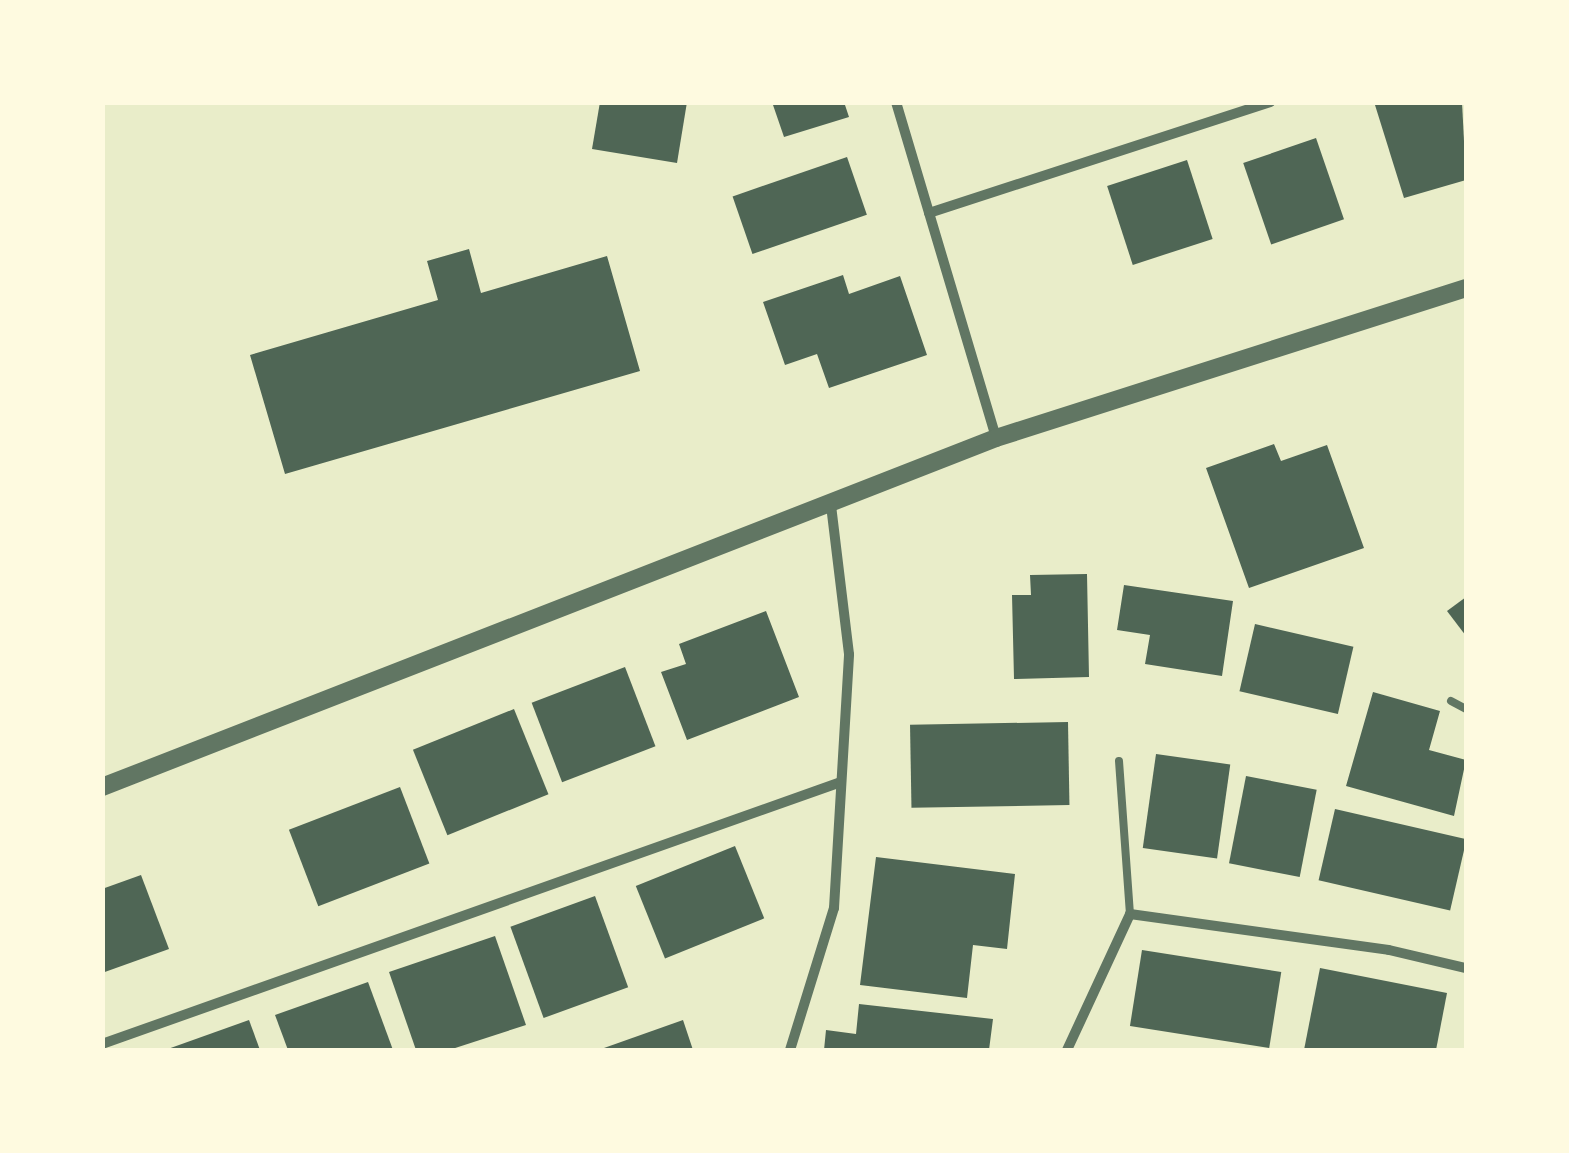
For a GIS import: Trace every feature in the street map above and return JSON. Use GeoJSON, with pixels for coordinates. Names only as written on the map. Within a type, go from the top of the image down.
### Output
{"type":"FeatureCollection","features":[{"type":"Feature","properties":{"kind":"street"},"geometry":{"type":"LineString","coordinates":[[896,102],[996,438]]}},
{"type":"Feature","properties":{"kind":"street"},"geometry":{"type":"LineString","coordinates":[[929,213],[1270,102]]}},
{"type":"Feature","properties":{"kind":"street"},"geometry":{"type":"LineString","coordinates":[[102,787],[996,438],[1466,288]]}},
{"type":"Feature","properties":{"kind":"street"},"geometry":{"type":"LineString","coordinates":[[790,1050],[834,908],[850,654],[832,505]]}},
{"type":"Feature","properties":{"kind":"street"},"geometry":{"type":"LineString","coordinates":[[102,1044],[841,782]]}},
{"type":"Feature","properties":{"kind":"street"},"geometry":{"type":"LineString","coordinates":[[1068,1050],[1130,914],[1389,950],[1466,968]]}},
{"type":"Feature","properties":{"kind":"lane"},"geometry":{"type":"LineString","coordinates":[[1451,701],[1466,709]]}},
{"type":"Feature","properties":{"kind":"lane"},"geometry":{"type":"LineString","coordinates":[[1119,761],[1130,914]]}},
{"type":"Feature","properties":{"kind":"building"},"geometry":{"type":"Polygon","coordinates":[[[600,102],[687,102],[677,163],[592,149],[600,102]]]}},
{"type":"Feature","properties":{"kind":"building"},"geometry":{"type":"Polygon","coordinates":[[[772,102],[844,102],[849,117],[784,137],[772,102]]]}},
{"type":"Feature","properties":{"kind":"building"},"geometry":{"type":"Polygon","coordinates":[[[1462,102],[1466,180],[1404,198],[1375,105],[1462,102]]]}},
{"type":"Feature","properties":{"kind":"building"},"geometry":{"type":"Polygon","coordinates":[[[1316,138],[1344,219],[1271,244],[1243,163],[1316,138]]]}},
{"type":"Feature","properties":{"kind":"building"},"geometry":{"type":"Polygon","coordinates":[[[847,157],[867,215],[752,254],[733,196],[847,157]]]}},
{"type":"Feature","properties":{"kind":"building"},"geometry":{"type":"Polygon","coordinates":[[[1187,160],[1213,239],[1133,265],[1107,186],[1187,160]]]}},
{"type":"Feature","properties":{"kind":"building"},"geometry":{"type":"Polygon","coordinates":[[[469,249],[481,293],[607,256],[640,371],[285,474],[250,355],[438,300],[427,261],[469,249]]]}},
{"type":"Feature","properties":{"kind":"building"},"geometry":{"type":"Polygon","coordinates":[[[843,275],[849,294],[900,276],[927,355],[829,388],[817,354],[785,365],[763,302],[843,275]]]}},
{"type":"Feature","properties":{"kind":"building"},"geometry":{"type":"Polygon","coordinates":[[[1274,444],[1281,461],[1327,445],[1364,548],[1249,588],[1206,468],[1274,444]]]}},
{"type":"Feature","properties":{"kind":"building"},"geometry":{"type":"Polygon","coordinates":[[[1087,574],[1089,677],[1014,679],[1012,595],[1031,595],[1030,575],[1087,574]]]}},
{"type":"Feature","properties":{"kind":"building"},"geometry":{"type":"Polygon","coordinates":[[[1124,585],[1233,601],[1222,676],[1145,664],[1150,635],[1117,630],[1124,585]]]}},
{"type":"Feature","properties":{"kind":"building"},"geometry":{"type":"Polygon","coordinates":[[[1466,597],[1466,636],[1447,611],[1466,597]]]}},
{"type":"Feature","properties":{"kind":"building"},"geometry":{"type":"Polygon","coordinates":[[[766,611],[799,697],[687,740],[661,672],[686,664],[679,644],[766,611]]]}},
{"type":"Feature","properties":{"kind":"building"},"geometry":{"type":"Polygon","coordinates":[[[1255,624],[1353,647],[1338,714],[1239,691],[1255,624]]]}},
{"type":"Feature","properties":{"kind":"building"},"geometry":{"type":"Polygon","coordinates":[[[625,667],[655,746],[562,782],[532,703],[625,667]]]}},
{"type":"Feature","properties":{"kind":"building"},"geometry":{"type":"Polygon","coordinates":[[[1373,692],[1440,711],[1429,750],[1466,760],[1454,816],[1346,786],[1373,692]]]}},
{"type":"Feature","properties":{"kind":"building"},"geometry":{"type":"Polygon","coordinates":[[[514,709],[548,794],[447,835],[413,750],[514,709]]]}},
{"type":"Feature","properties":{"kind":"building"},"geometry":{"type":"Polygon","coordinates":[[[1068,722],[1069,805],[911,808],[910,725],[1068,722]]]}},
{"type":"Feature","properties":{"kind":"building"},"geometry":{"type":"Polygon","coordinates":[[[1156,754],[1230,764],[1217,859],[1143,848],[1156,754]]]}},
{"type":"Feature","properties":{"kind":"building"},"geometry":{"type":"Polygon","coordinates":[[[1246,776],[1317,790],[1300,877],[1229,863],[1246,776]]]}},
{"type":"Feature","properties":{"kind":"building"},"geometry":{"type":"Polygon","coordinates":[[[400,787],[429,864],[318,906],[289,830],[400,787]]]}},
{"type":"Feature","properties":{"kind":"building"},"geometry":{"type":"Polygon","coordinates":[[[1335,809],[1466,839],[1450,910],[1319,880],[1335,809]]]}},
{"type":"Feature","properties":{"kind":"building"},"geometry":{"type":"Polygon","coordinates":[[[735,846],[764,918],[665,958],[636,886],[735,846]]]}},
{"type":"Feature","properties":{"kind":"building"},"geometry":{"type":"Polygon","coordinates":[[[876,857],[1015,874],[1007,949],[973,945],[967,998],[860,985],[876,857]]]}},
{"type":"Feature","properties":{"kind":"building"},"geometry":{"type":"Polygon","coordinates":[[[141,875],[169,949],[102,973],[102,889],[141,875]]]}},
{"type":"Feature","properties":{"kind":"building"},"geometry":{"type":"Polygon","coordinates":[[[595,896],[628,987],[544,1018],[510,927],[595,896]]]}},
{"type":"Feature","properties":{"kind":"building"},"geometry":{"type":"Polygon","coordinates":[[[495,936],[526,1025],[449,1050],[416,1050],[389,972],[495,936]]]}},
{"type":"Feature","properties":{"kind":"building"},"geometry":{"type":"Polygon","coordinates":[[[1142,950],[1281,972],[1269,1048],[1130,1026],[1142,950]]]}},
{"type":"Feature","properties":{"kind":"building"},"geometry":{"type":"Polygon","coordinates":[[[1320,968],[1447,993],[1436,1050],[1304,1050],[1320,968]]]}},
{"type":"Feature","properties":{"kind":"building"},"geometry":{"type":"Polygon","coordinates":[[[368,982],[393,1050],[288,1050],[275,1015],[368,982]]]}},
{"type":"Feature","properties":{"kind":"building"},"geometry":{"type":"Polygon","coordinates":[[[859,1004],[993,1019],[989,1050],[824,1050],[826,1030],[856,1034],[859,1004]]]}},
{"type":"Feature","properties":{"kind":"building"},"geometry":{"type":"Polygon","coordinates":[[[249,1020],[260,1050],[165,1050],[249,1020]]]}},
{"type":"Feature","properties":{"kind":"building"},"geometry":{"type":"Polygon","coordinates":[[[683,1020],[693,1050],[604,1048],[683,1020]]]}}]}
